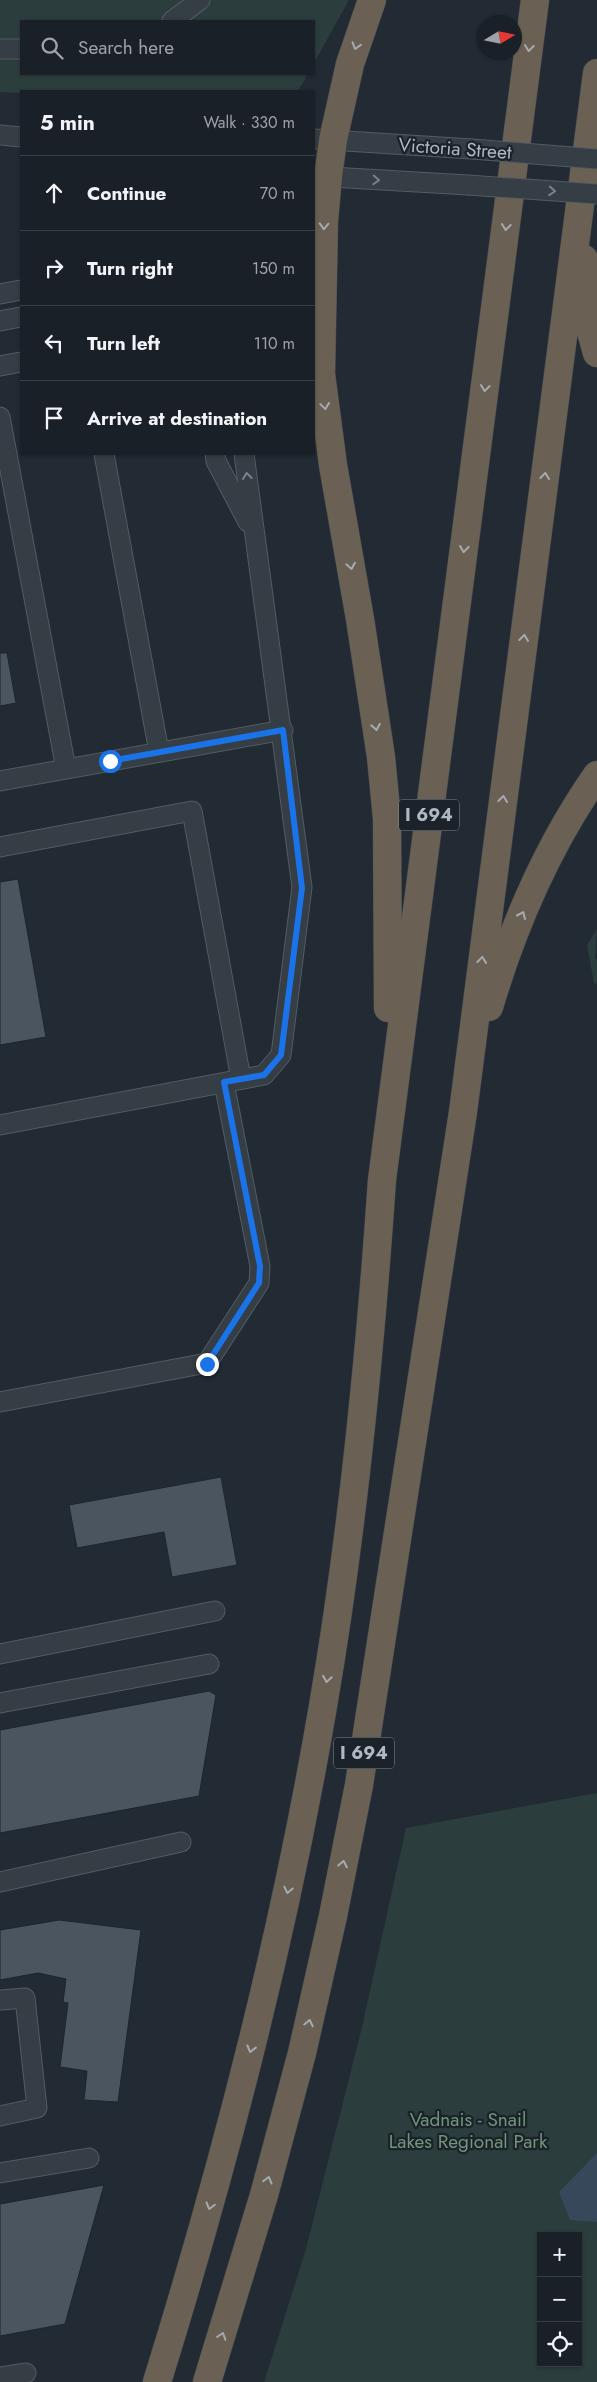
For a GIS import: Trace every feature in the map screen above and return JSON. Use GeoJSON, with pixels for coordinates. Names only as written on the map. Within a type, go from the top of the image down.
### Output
{"type":"FeatureCollection","features":[{"type":"Feature","properties":{"kind":"highway"},"geometry":{"type":"LineString","coordinates":[[372,0],[323,140],[321,177],[324,221],[321,374],[333,465],[360,619],[381,757],[387,819],[390,987],[385,1063],[386,1150]]}},
{"type":"Feature","properties":{"kind":"highway","name":"I 694"},"geometry":{"type":"LineString","coordinates":[[157,2382],[227,2148],[265,1993],[298,1840],[323,1706],[346,1554],[373,1307],[386,1150],[535,0]]}},
{"type":"Feature","properties":{"kind":"highway","name":"I 694"},"geometry":{"type":"LineString","coordinates":[[207,2382],[264,2195],[302,2053],[333,1916],[359,1785],[462,1112],[597,73]]}},
{"type":"Feature","properties":{"kind":"highway"},"geometry":{"type":"LineString","coordinates":[[579,214],[590,328],[597,353]]}},
{"type":"Feature","properties":{"kind":"highway"},"geometry":{"type":"LineString","coordinates":[[462,1112],[476,1049],[511,942],[558,839],[597,775]]}},
{"type":"Feature","properties":{"kind":"street"},"geometry":{"type":"LineString","coordinates":[[173,20],[200,0]]}},
{"type":"Feature","properties":{"kind":"street"},"geometry":{"type":"LineString","coordinates":[[0,48],[20,49]]}},
{"type":"Feature","properties":{"kind":"street"},"geometry":{"type":"LineString","coordinates":[[0,136],[20,137]]}},
{"type":"Feature","properties":{"kind":"street","name":"Victoria Street"},"geometry":{"type":"LineString","coordinates":[[323,140],[597,158]]}},
{"type":"Feature","properties":{"kind":"street","name":"Victoria Street"},"geometry":{"type":"LineString","coordinates":[[321,177],[597,194]]}},
{"type":"Feature","properties":{"kind":"street"},"geometry":{"type":"LineString","coordinates":[[0,294],[20,290]]}},
{"type":"Feature","properties":{"kind":"street"},"geometry":{"type":"LineString","coordinates":[[0,320],[20,317]]}},
{"type":"Feature","properties":{"kind":"street"},"geometry":{"type":"LineString","coordinates":[[0,366],[20,362]]}},
{"type":"Feature","properties":{"kind":"street"},"geometry":{"type":"LineString","coordinates":[[0,417],[4,463],[66,769]]}},
{"type":"Feature","properties":{"kind":"street"},"geometry":{"type":"LineString","coordinates":[[104,455],[159,752]]}},
{"type":"Feature","properties":{"kind":"street"},"geometry":{"type":"LineString","coordinates":[[215,455],[216,461],[254,534]]}},
{"type":"Feature","properties":{"kind":"street"},"geometry":{"type":"LineString","coordinates":[[0,1125],[264,1075],[281,1055],[302,888],[283,730],[244,455]]}},
{"type":"Feature","properties":{"kind":"street"},"geometry":{"type":"LineString","coordinates":[[0,780],[283,730]]}},
{"type":"Feature","properties":{"kind":"street"},"geometry":{"type":"LineString","coordinates":[[0,847],[192,811],[260,1266],[259,1283],[207,1364],[0,1402]]}},
{"type":"Feature","properties":{"kind":"street"},"geometry":{"type":"LineString","coordinates":[[0,1654],[215,1611]]}},
{"type":"Feature","properties":{"kind":"street"},"geometry":{"type":"LineString","coordinates":[[0,1703],[208,1664]]}},
{"type":"Feature","properties":{"kind":"street"},"geometry":{"type":"LineString","coordinates":[[0,1882],[181,1842]]}},
{"type":"Feature","properties":{"kind":"street"},"geometry":{"type":"LineString","coordinates":[[0,2000],[25,1998],[36,2108],[0,2116]]}},
{"type":"Feature","properties":{"kind":"street"},"geometry":{"type":"LineString","coordinates":[[0,2173],[89,2158]]}},
{"type":"Feature","properties":{"kind":"street"},"geometry":{"type":"LineString","coordinates":[[0,2377],[26,2372]]}},
{"type":"Feature","properties":{"kind":"green space"},"geometry":{"type":"Polygon","coordinates":[[[0,0],[349,0],[315,61],[315,20],[20,20],[20,75],[307,75],[299,90],[20,90],[20,93],[0,92],[0,0]]]}},
{"type":"Feature","properties":{"kind":"green space"},"geometry":{"type":"Polygon","coordinates":[[[597,929],[595,958],[597,960],[597,984],[594,983],[587,945],[597,929]]]}},
{"type":"Feature","properties":{"kind":"green space","name":"Vadnais - Snail Lakes Regional Park"},"geometry":{"type":"Polygon","coordinates":[[[597,1793],[597,2382],[264,2382],[306,2249],[362,2027],[406,1828],[597,1793]]]}},
{"type":"Feature","properties":{"kind":"water"},"geometry":{"type":"Polygon","coordinates":[[[597,2153],[597,2222],[570,2220],[559,2192],[597,2153]]]}},
{"type":"Feature","properties":{"kind":"building"},"geometry":{"type":"Polygon","coordinates":[[[0,653],[7,653],[16,703],[0,706],[0,653]]]}},
{"type":"Feature","properties":{"kind":"building"},"geometry":{"type":"Polygon","coordinates":[[[18,879],[46,1037],[0,1045],[0,882],[18,879]]]}},
{"type":"Feature","properties":{"kind":"building"},"geometry":{"type":"Polygon","coordinates":[[[221,1477],[237,1565],[172,1577],[164,1532],[77,1548],[69,1505],[221,1477]]]}},
{"type":"Feature","properties":{"kind":"building"},"geometry":{"type":"Polygon","coordinates":[[[209,1691],[216,1695],[199,1796],[0,1833],[0,1730],[209,1691]]]}},
{"type":"Feature","properties":{"kind":"building"},"geometry":{"type":"Polygon","coordinates":[[[59,1920],[141,1930],[118,2102],[84,2100],[87,2071],[60,2067],[68,2003],[63,2002],[66,1979],[38,1973],[0,1980],[0,1930],[59,1920]]]}},
{"type":"Feature","properties":{"kind":"building"},"geometry":{"type":"Polygon","coordinates":[[[104,2185],[65,2324],[0,2336],[0,2204],[104,2185]]]}},
{"type":"Feature","properties":{"kind":"route"},"geometry":{"type":"LineString","coordinates":[[110,761],[283,730],[302,888],[281,1055],[264,1075],[224,1082],[260,1266],[259,1283],[207,1364]]}}]}
